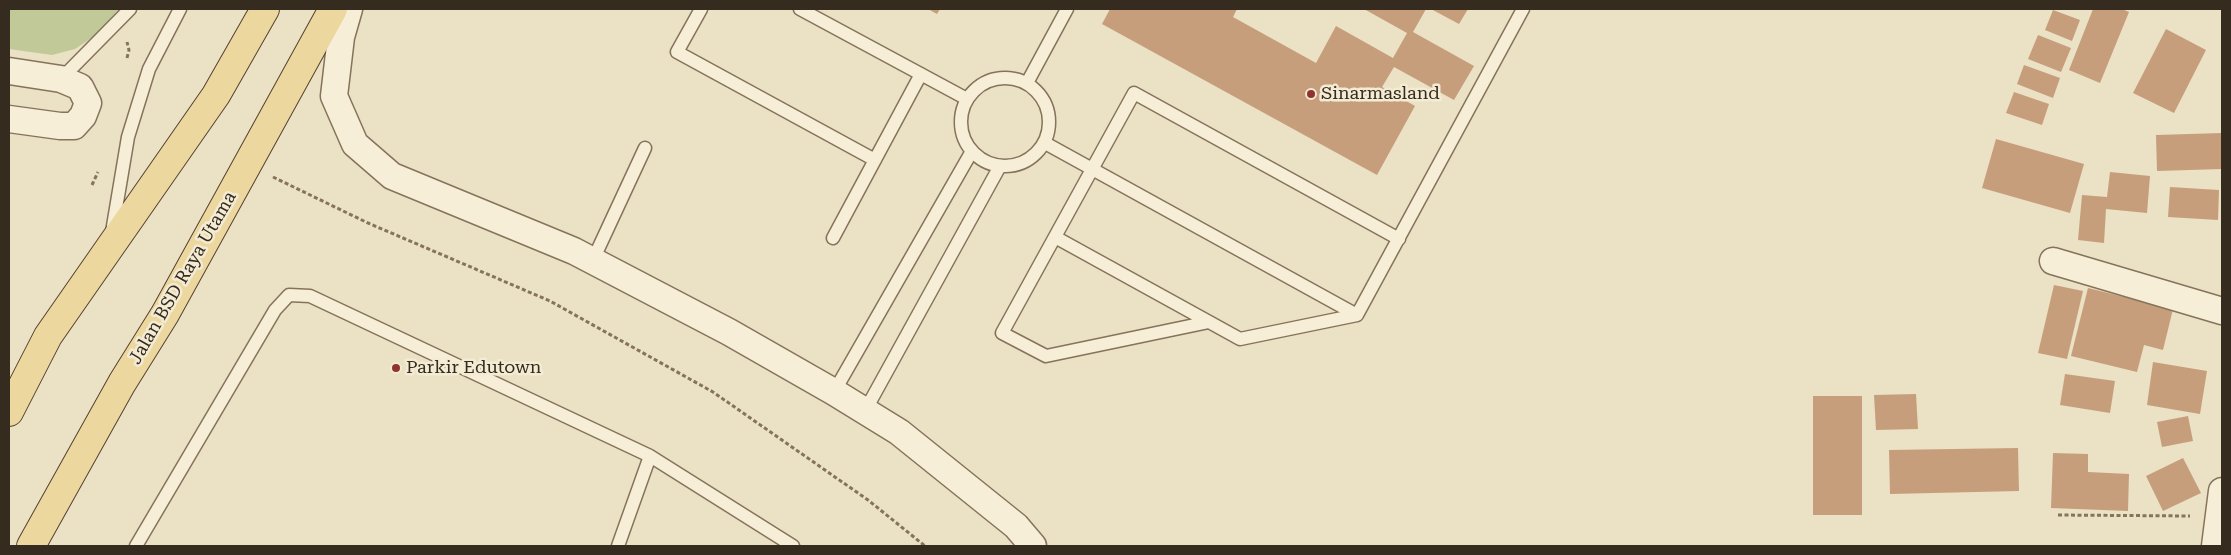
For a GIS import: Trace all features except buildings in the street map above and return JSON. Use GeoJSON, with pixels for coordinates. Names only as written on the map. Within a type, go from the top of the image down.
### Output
{"type":"FeatureCollection","features":[{"type":"Feature","properties":{"kind":"main road"},"geometry":{"type":"LineString","coordinates":[[9,412],[48,336],[216,95],[265,9]]}},
{"type":"Feature","properties":{"kind":"main road","name":"Jalan BSD Raya Utama"},"geometry":{"type":"LineString","coordinates":[[31,546],[122,383],[165,314],[333,9]]}},
{"type":"Feature","properties":{"kind":"street"},"geometry":{"type":"LineString","coordinates":[[349,9],[341,37],[334,96],[355,144],[392,176],[593,260],[729,332],[834,392],[865,410],[913,444],[1016,526],[1033,546]]}},
{"type":"Feature","properties":{"kind":"street"},"geometry":{"type":"LineString","coordinates":[[9,72],[61,79],[80,87],[88,104],[83,116],[74,126],[9,119]]}},
{"type":"Feature","properties":{"kind":"street"},"geometry":{"type":"LineString","coordinates":[[2053,261],[2222,310]]}},
{"type":"Feature","properties":{"kind":"street"},"geometry":{"type":"LineString","coordinates":[[2215,546],[2220,504]]}},
{"type":"Feature","properties":{"kind":"lane"},"geometry":{"type":"LineString","coordinates":[[61,79],[130,9]]}},
{"type":"Feature","properties":{"kind":"lane"},"geometry":{"type":"LineString","coordinates":[[110,247],[128,137],[149,69],[180,9]]}},
{"type":"Feature","properties":{"kind":"lane"},"geometry":{"type":"LineString","coordinates":[[701,9],[677,52],[875,160]]}},
{"type":"Feature","properties":{"kind":"lane"},"geometry":{"type":"LineString","coordinates":[[800,9],[967,99]]}},
{"type":"Feature","properties":{"kind":"lane"},"geometry":{"type":"LineString","coordinates":[[1027,83],[1067,9]]}},
{"type":"Feature","properties":{"kind":"lane"},"geometry":{"type":"LineString","coordinates":[[1055,237],[1240,339],[1357,315],[1523,9]]}},
{"type":"Feature","properties":{"kind":"lane"},"geometry":{"type":"LineString","coordinates":[[833,238],[921,74]]}},
{"type":"Feature","properties":{"kind":"lane"},"geometry":{"type":"LineString","coordinates":[[1005,78],[1027,83],[1044,99],[1050,122],[1044,143],[1032,157],[1017,164],[1000,166],[984,161],[972,151],[963,135],[961,117],[967,99],[982,83],[1005,78]]}},
{"type":"Feature","properties":{"kind":"lane"},"geometry":{"type":"LineString","coordinates":[[1209,322],[1046,356],[1002,333],[1134,93],[1399,239]]}},
{"type":"Feature","properties":{"kind":"lane"},"geometry":{"type":"LineString","coordinates":[[1044,143],[1357,315]]}},
{"type":"Feature","properties":{"kind":"lane"},"geometry":{"type":"LineString","coordinates":[[593,260],[645,148]]}},
{"type":"Feature","properties":{"kind":"lane"},"geometry":{"type":"LineString","coordinates":[[834,392],[972,151]]}},
{"type":"Feature","properties":{"kind":"lane"},"geometry":{"type":"LineString","coordinates":[[865,410],[1000,166]]}},
{"type":"Feature","properties":{"kind":"lane"},"geometry":{"type":"LineString","coordinates":[[136,546],[275,310],[289,295],[310,296],[650,456],[793,546]]}},
{"type":"Feature","properties":{"kind":"lane"},"geometry":{"type":"LineString","coordinates":[[618,546],[650,456]]}},
{"type":"Feature","properties":{"kind":"path"},"geometry":{"type":"LineString","coordinates":[[246,164],[368,223],[550,302],[713,392],[868,500],[925,546]]}},
{"type":"Feature","properties":{"kind":"path"},"geometry":{"type":"LineString","coordinates":[[2058,515],[2220,504]]}},
{"type":"Feature","properties":{"kind":"green space"},"geometry":{"type":"Polygon","coordinates":[[[9,9],[119,9],[96,35],[75,49],[52,55],[9,49],[9,9]]]}},
{"type":"Feature","properties":{"kind":"place","name":"Sinarmasland"},"geometry":{"type":"Point","coordinates":[1311,94]}},
{"type":"Feature","properties":{"kind":"place","name":"Parkir Edutown"},"geometry":{"type":"Point","coordinates":[396,368]}}]}
